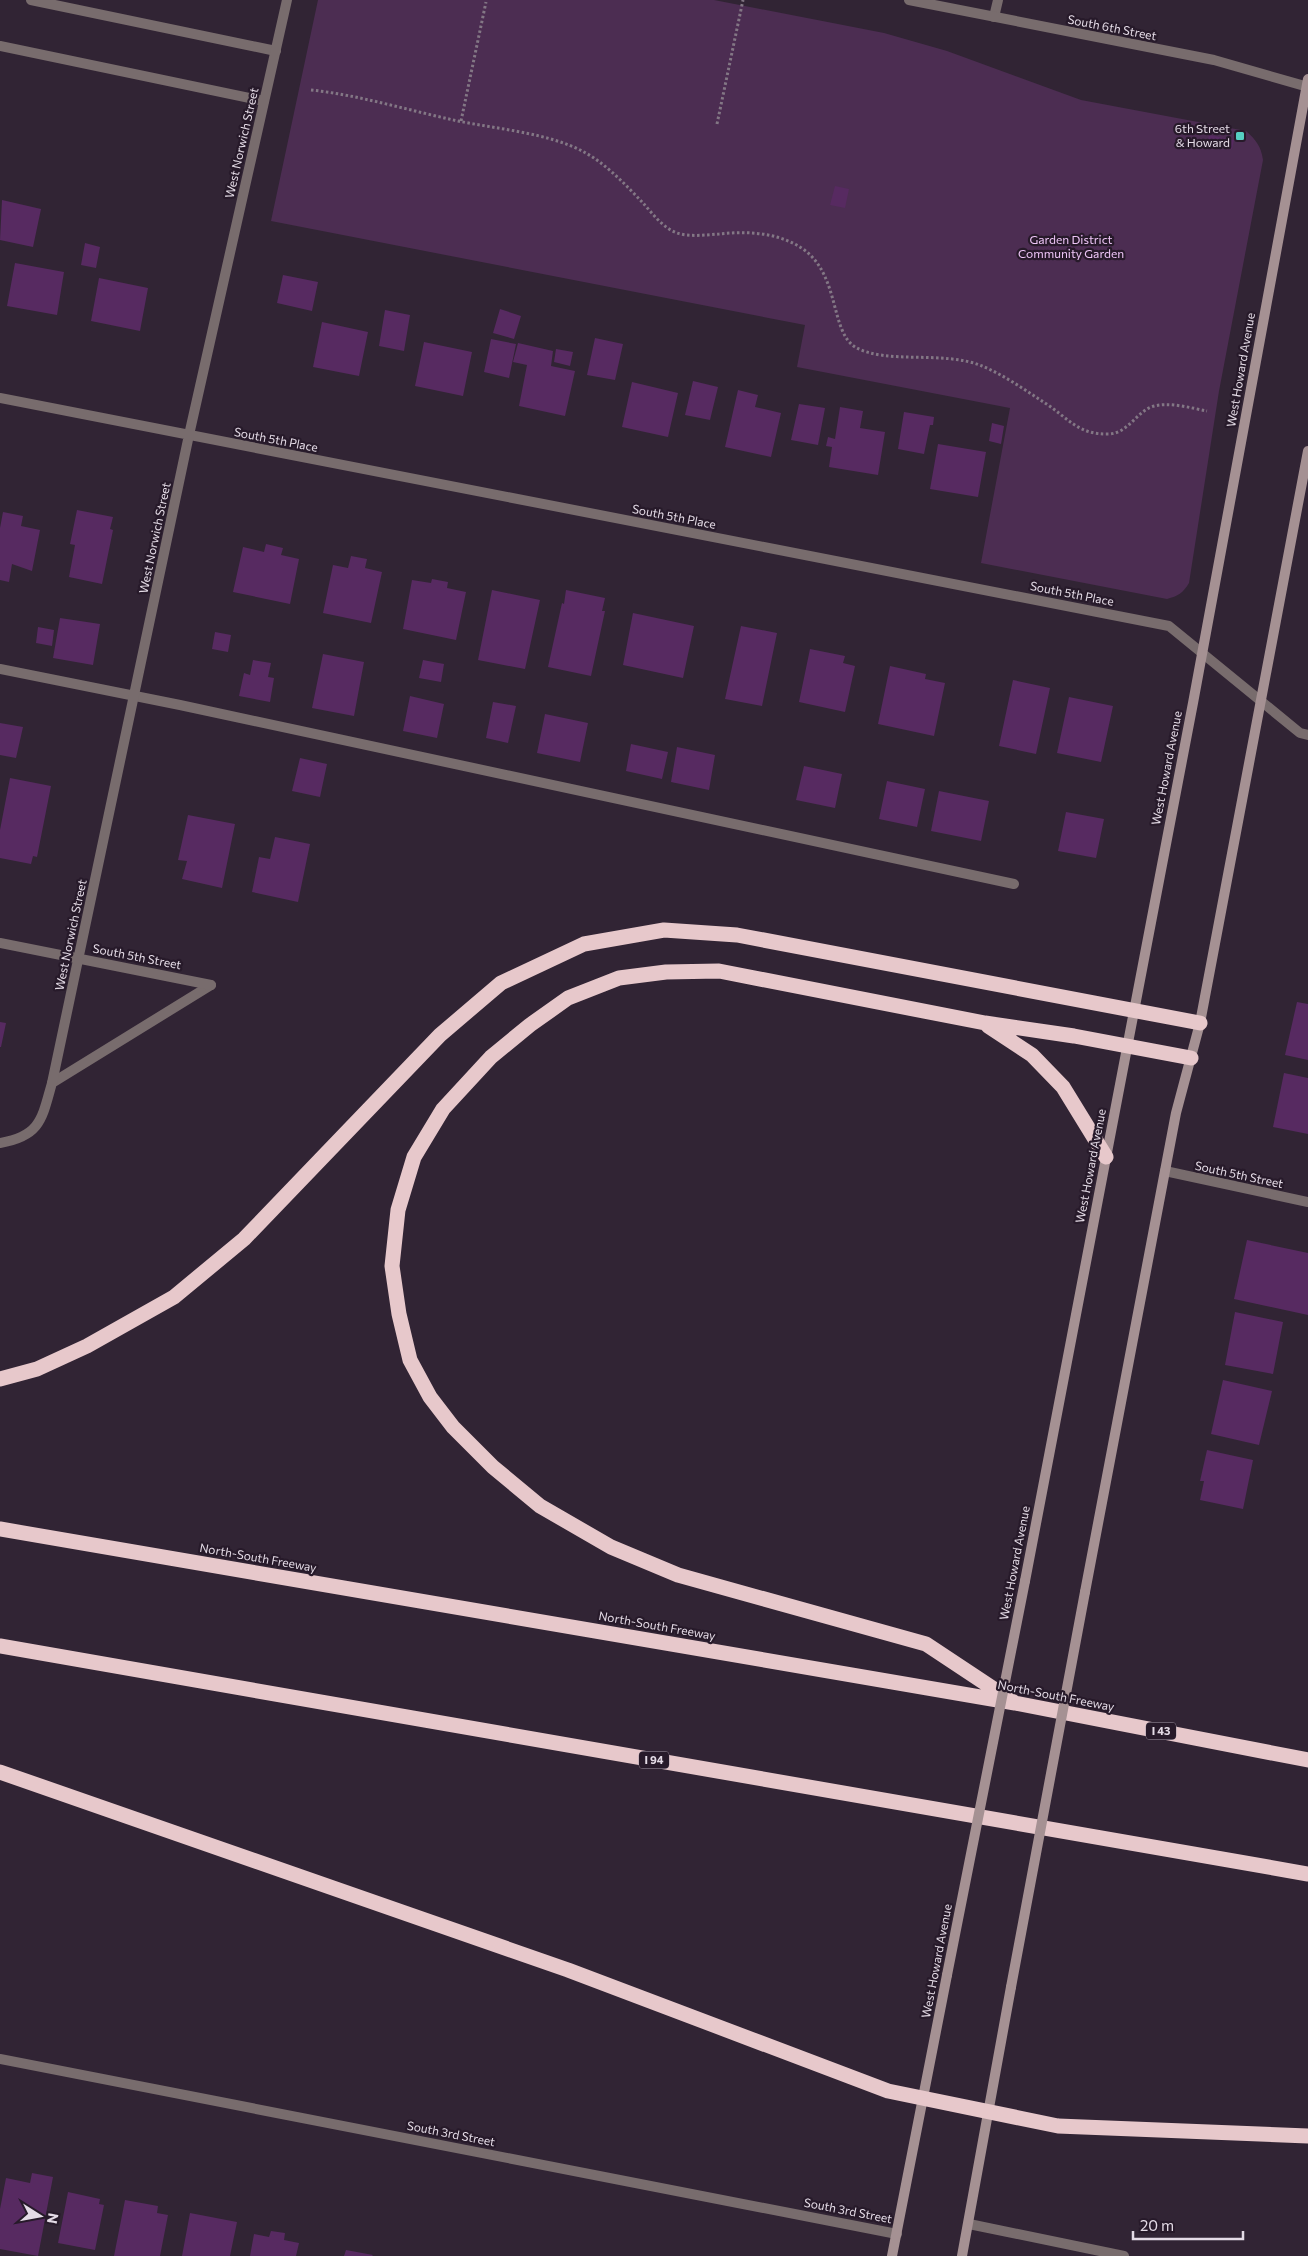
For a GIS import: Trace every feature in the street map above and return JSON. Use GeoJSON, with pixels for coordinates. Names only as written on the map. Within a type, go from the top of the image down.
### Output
{"type":"FeatureCollection","features":[{"type":"Feature","properties":{"kind":"highway"},"geometry":{"type":"LineString","coordinates":[[0,1379],[36,1369],[87,1346],[174,1297],[244,1240],[440,1035],[501,983],[584,944],[664,930],[738,935],[1200,1023]]}},
{"type":"Feature","properties":{"kind":"highway"},"geometry":{"type":"LineString","coordinates":[[1015,1703],[926,1644],[678,1574],[611,1547],[540,1506],[493,1467],[453,1427],[430,1396],[410,1360],[399,1314],[392,1266],[398,1210],[414,1157],[443,1109],[491,1057],[530,1025],[568,998],[619,978],[666,972],[719,971],[985,1024],[1191,1058]]}},
{"type":"Feature","properties":{"kind":"highway"},"geometry":{"type":"LineString","coordinates":[[985,1024],[1032,1055],[1063,1087],[1106,1157]]}},
{"type":"Feature","properties":{"kind":"highway","name":"North-South Freeway"},"geometry":{"type":"LineString","coordinates":[[0,1529],[1015,1703],[1308,1760]]}},
{"type":"Feature","properties":{"kind":"highway","name":"I 94"},"geometry":{"type":"LineString","coordinates":[[0,1646],[1308,1874]]}},
{"type":"Feature","properties":{"kind":"highway"},"geometry":{"type":"LineString","coordinates":[[0,1772],[568,1970],[888,2091],[1058,2126],[1308,2136]]}},
{"type":"Feature","properties":{"kind":"main road","name":"West Howard Avenue"},"geometry":{"type":"LineString","coordinates":[[892,2256],[1025,1581],[1308,84]]}},
{"type":"Feature","properties":{"kind":"main road"},"geometry":{"type":"LineString","coordinates":[[962,2256],[1176,1113],[1200,1023],[1308,452]]}},
{"type":"Feature","properties":{"kind":"street"},"geometry":{"type":"LineString","coordinates":[[32,0],[276,51]]}},
{"type":"Feature","properties":{"kind":"street","name":"West Norwich Street"},"geometry":{"type":"LineString","coordinates":[[0,1143],[17,1140],[40,1123],[52,1083],[190,435],[287,0]]}},
{"type":"Feature","properties":{"kind":"street","name":"South 6th Street"},"geometry":{"type":"LineString","coordinates":[[909,0],[1214,60],[1308,84]]}},
{"type":"Feature","properties":{"kind":"street"},"geometry":{"type":"LineString","coordinates":[[994,17],[998,0]]}},
{"type":"Feature","properties":{"kind":"street"},"geometry":{"type":"LineString","coordinates":[[0,46],[264,101]]}},
{"type":"Feature","properties":{"kind":"street","name":"South 5th Place"},"geometry":{"type":"LineString","coordinates":[[0,398],[1169,626],[1300,733],[1308,735]]}},
{"type":"Feature","properties":{"kind":"street"},"geometry":{"type":"LineString","coordinates":[[0,669],[1014,884]]}},
{"type":"Feature","properties":{"kind":"street","name":"South 5th Street"},"geometry":{"type":"LineString","coordinates":[[0,943],[211,984],[52,1083]]}},
{"type":"Feature","properties":{"kind":"street","name":"South 5th Street"},"geometry":{"type":"LineString","coordinates":[[1165,1171],[1308,1202]]}},
{"type":"Feature","properties":{"kind":"street","name":"South 3rd Street"},"geometry":{"type":"LineString","coordinates":[[0,2059],[896,2234]]}},
{"type":"Feature","properties":{"kind":"street"},"geometry":{"type":"LineString","coordinates":[[969,2224],[1124,2256]]}},
{"type":"Feature","properties":{"kind":"path"},"geometry":{"type":"LineString","coordinates":[[717,124],[743,0]]}},
{"type":"Feature","properties":{"kind":"path"},"geometry":{"type":"LineString","coordinates":[[461,121],[486,2]]}},
{"type":"Feature","properties":{"kind":"path"},"geometry":{"type":"LineString","coordinates":[[311,90],[540,137],[585,152],[611,173],[662,224],[677,233],[706,235],[758,232],[802,248],[818,262],[830,285],[844,337],[855,346],[870,353],[938,357],[968,361],[984,366],[1047,404],[1079,429],[1110,434],[1123,429],[1150,407],[1188,407],[1207,411]]}},
{"type":"Feature","properties":{"kind":"green space","name":"Garden District Community Garden"},"geometry":{"type":"Polygon","coordinates":[[[318,0],[714,0],[884,33],[947,51],[1081,100],[1246,131],[1253,137],[1261,151],[1263,160],[1219,391],[1187,586],[1180,594],[1167,599],[981,563],[1010,408],[797,367],[805,325],[271,221],[318,0]]]}},
{"type":"Feature","properties":{"kind":"building"},"geometry":{"type":"Polygon","coordinates":[[[1209,135],[1234,140],[1232,149],[1207,144],[1209,135]]]}},
{"type":"Feature","properties":{"kind":"building"},"geometry":{"type":"Polygon","coordinates":[[[835,186],[849,189],[845,208],[830,205],[835,186]]]}},
{"type":"Feature","properties":{"kind":"building"},"geometry":{"type":"Polygon","coordinates":[[[2,200],[41,209],[33,247],[0,240],[2,200]]]}},
{"type":"Feature","properties":{"kind":"building"},"geometry":{"type":"Polygon","coordinates":[[[85,243],[100,247],[96,268],[81,265],[85,243]]]}},
{"type":"Feature","properties":{"kind":"building"},"geometry":{"type":"Polygon","coordinates":[[[15,263],[64,272],[57,315],[7,306],[15,263]]]}},
{"type":"Feature","properties":{"kind":"building"},"geometry":{"type":"Polygon","coordinates":[[[283,275],[318,282],[312,311],[277,303],[283,275]]]}},
{"type":"Feature","properties":{"kind":"building"},"geometry":{"type":"Polygon","coordinates":[[[99,278],[148,288],[140,331],[91,321],[99,278]]]}},
{"type":"Feature","properties":{"kind":"building"},"geometry":{"type":"Polygon","coordinates":[[[500,309],[521,316],[514,339],[493,333],[500,309]]]}},
{"type":"Feature","properties":{"kind":"building"},"geometry":{"type":"Polygon","coordinates":[[[385,310],[410,315],[404,351],[379,346],[385,310]]]}},
{"type":"Feature","properties":{"kind":"building"},"geometry":{"type":"Polygon","coordinates":[[[322,322],[368,332],[359,376],[313,367],[322,322]]]}},
{"type":"Feature","properties":{"kind":"building"},"geometry":{"type":"Polygon","coordinates":[[[595,338],[623,344],[615,380],[587,375],[595,338]]]}},
{"type":"Feature","properties":{"kind":"building"},"geometry":{"type":"Polygon","coordinates":[[[491,339],[516,344],[509,378],[484,372],[491,339]]]}},
{"type":"Feature","properties":{"kind":"building"},"geometry":{"type":"Polygon","coordinates":[[[424,342],[472,352],[463,396],[415,386],[424,342]]]}},
{"type":"Feature","properties":{"kind":"building"},"geometry":{"type":"Polygon","coordinates":[[[518,343],[553,351],[551,366],[575,371],[565,416],[519,406],[527,365],[513,362],[518,343]]]}},
{"type":"Feature","properties":{"kind":"building"},"geometry":{"type":"Polygon","coordinates":[[[556,349],[573,352],[570,366],[554,362],[556,349]]]}},
{"type":"Feature","properties":{"kind":"building"},"geometry":{"type":"Polygon","coordinates":[[[693,381],[718,387],[710,420],[685,415],[693,381]]]}},
{"type":"Feature","properties":{"kind":"building"},"geometry":{"type":"Polygon","coordinates":[[[632,382],[678,393],[668,437],[622,427],[632,382]]]}},
{"type":"Feature","properties":{"kind":"building"},"geometry":{"type":"Polygon","coordinates":[[[738,390],[758,395],[755,407],[781,413],[771,457],[725,447],[738,390]]]}},
{"type":"Feature","properties":{"kind":"building"},"geometry":{"type":"Polygon","coordinates":[[[799,404],[825,408],[818,445],[791,440],[799,404]]]}},
{"type":"Feature","properties":{"kind":"building"},"geometry":{"type":"Polygon","coordinates":[[[840,407],[863,411],[860,428],[885,432],[878,475],[829,467],[832,447],[826,446],[828,437],[835,439],[840,407]]]}},
{"type":"Feature","properties":{"kind":"building"},"geometry":{"type":"Polygon","coordinates":[[[904,412],[934,417],[933,425],[930,425],[924,454],[898,449],[904,412]]]}},
{"type":"Feature","properties":{"kind":"building"},"geometry":{"type":"Polygon","coordinates":[[[992,423],[1004,426],[1001,444],[989,441],[992,423]]]}},
{"type":"Feature","properties":{"kind":"building"},"geometry":{"type":"Polygon","coordinates":[[[938,444],[986,452],[978,497],[930,489],[938,444]]]}},
{"type":"Feature","properties":{"kind":"building"},"geometry":{"type":"Polygon","coordinates":[[[77,510],[113,517],[110,529],[113,530],[102,584],[69,577],[75,545],[70,544],[77,510]]]}},
{"type":"Feature","properties":{"kind":"building"},"geometry":{"type":"Polygon","coordinates":[[[3,512],[23,516],[21,526],[40,530],[32,571],[12,564],[9,582],[0,580],[0,528],[3,512]]]}},
{"type":"Feature","properties":{"kind":"building"},"geometry":{"type":"Polygon","coordinates":[[[266,544],[283,548],[281,555],[299,559],[290,604],[233,592],[243,547],[264,552],[266,544]]]}},
{"type":"Feature","properties":{"kind":"building"},"geometry":{"type":"Polygon","coordinates":[[[351,556],[367,559],[365,568],[382,572],[371,623],[323,613],[333,565],[348,568],[351,556]]]}},
{"type":"Feature","properties":{"kind":"building"},"geometry":{"type":"Polygon","coordinates":[[[432,579],[448,582],[447,588],[466,592],[456,640],[403,629],[412,580],[431,583],[432,579]]]}},
{"type":"Feature","properties":{"kind":"building"},"geometry":{"type":"Polygon","coordinates":[[[492,590],[540,600],[525,669],[478,660],[492,590]]]}},
{"type":"Feature","properties":{"kind":"building"},"geometry":{"type":"Polygon","coordinates":[[[566,590],[605,598],[602,611],[605,611],[591,676],[548,667],[566,590]]]}},
{"type":"Feature","properties":{"kind":"building"},"geometry":{"type":"Polygon","coordinates":[[[633,613],[694,626],[683,678],[623,665],[633,613]]]}},
{"type":"Feature","properties":{"kind":"building"},"geometry":{"type":"Polygon","coordinates":[[[60,618],[100,624],[93,665],[53,658],[60,618]]]}},
{"type":"Feature","properties":{"kind":"building"},"geometry":{"type":"Polygon","coordinates":[[[741,626],[777,633],[762,706],[725,699],[741,626]]]}},
{"type":"Feature","properties":{"kind":"building"},"geometry":{"type":"Polygon","coordinates":[[[38,627],[54,630],[52,646],[36,643],[38,627]]]}},
{"type":"Feature","properties":{"kind":"building"},"geometry":{"type":"Polygon","coordinates":[[[215,632],[231,635],[228,652],[212,649],[215,632]]]}},
{"type":"Feature","properties":{"kind":"building"},"geometry":{"type":"Polygon","coordinates":[[[810,649],[845,656],[843,663],[855,666],[845,712],[799,702],[810,649]]]}},
{"type":"Feature","properties":{"kind":"building"},"geometry":{"type":"Polygon","coordinates":[[[323,654],[364,662],[354,716],[312,708],[323,654]]]}},
{"type":"Feature","properties":{"kind":"building"},"geometry":{"type":"Polygon","coordinates":[[[253,660],[271,663],[268,677],[274,678],[270,702],[239,696],[244,673],[250,675],[253,660]]]}},
{"type":"Feature","properties":{"kind":"building"},"geometry":{"type":"Polygon","coordinates":[[[423,660],[444,664],[441,682],[419,678],[423,660]]]}},
{"type":"Feature","properties":{"kind":"building"},"geometry":{"type":"Polygon","coordinates":[[[890,666],[926,674],[925,679],[945,683],[934,736],[878,724],[890,666]]]}},
{"type":"Feature","properties":{"kind":"building"},"geometry":{"type":"Polygon","coordinates":[[[1013,680],[1050,688],[1036,754],[999,746],[1013,680]]]}},
{"type":"Feature","properties":{"kind":"building"},"geometry":{"type":"Polygon","coordinates":[[[410,696],[444,704],[437,738],[403,731],[410,696]]]}},
{"type":"Feature","properties":{"kind":"building"},"geometry":{"type":"Polygon","coordinates":[[[1069,697],[1113,706],[1101,762],[1057,753],[1069,697]]]}},
{"type":"Feature","properties":{"kind":"building"},"geometry":{"type":"Polygon","coordinates":[[[493,702],[516,706],[508,743],[486,738],[493,702]]]}},
{"type":"Feature","properties":{"kind":"building"},"geometry":{"type":"Polygon","coordinates":[[[545,714],[588,723],[580,762],[537,753],[545,714]]]}},
{"type":"Feature","properties":{"kind":"building"},"geometry":{"type":"Polygon","coordinates":[[[0,723],[23,727],[16,758],[0,755],[0,723]]]}},
{"type":"Feature","properties":{"kind":"building"},"geometry":{"type":"Polygon","coordinates":[[[631,744],[668,752],[662,779],[626,771],[631,744]]]}},
{"type":"Feature","properties":{"kind":"building"},"geometry":{"type":"Polygon","coordinates":[[[677,747],[715,755],[709,790],[671,782],[677,747]]]}},
{"type":"Feature","properties":{"kind":"building"},"geometry":{"type":"Polygon","coordinates":[[[300,758],[327,764],[320,797],[292,791],[300,758]]]}},
{"type":"Feature","properties":{"kind":"building"},"geometry":{"type":"Polygon","coordinates":[[[804,766],[842,774],[835,808],[796,800],[804,766]]]}},
{"type":"Feature","properties":{"kind":"building"},"geometry":{"type":"Polygon","coordinates":[[[10,778],[51,786],[37,857],[33,856],[31,864],[0,858],[0,830],[10,778]]]}},
{"type":"Feature","properties":{"kind":"building"},"geometry":{"type":"Polygon","coordinates":[[[887,781],[925,789],[917,827],[879,819],[887,781]]]}},
{"type":"Feature","properties":{"kind":"building"},"geometry":{"type":"Polygon","coordinates":[[[939,791],[989,801],[981,841],[931,831],[939,791]]]}},
{"type":"Feature","properties":{"kind":"building"},"geometry":{"type":"Polygon","coordinates":[[[1066,812],[1104,819],[1096,858],[1058,851],[1066,812]]]}},
{"type":"Feature","properties":{"kind":"building"},"geometry":{"type":"Polygon","coordinates":[[[188,815],[235,824],[222,888],[182,879],[187,861],[178,860],[188,815]]]}},
{"type":"Feature","properties":{"kind":"building"},"geometry":{"type":"Polygon","coordinates":[[[275,837],[310,844],[298,902],[252,892],[259,857],[270,859],[275,837]]]}},
{"type":"Feature","properties":{"kind":"building"},"geometry":{"type":"Polygon","coordinates":[[[1297,1002],[1308,1004],[1308,1060],[1285,1055],[1297,1002]]]}},
{"type":"Feature","properties":{"kind":"building"},"geometry":{"type":"Polygon","coordinates":[[[0,1022],[6,1023],[1,1047],[0,1047],[0,1022]]]}},
{"type":"Feature","properties":{"kind":"building"},"geometry":{"type":"Polygon","coordinates":[[[1284,1073],[1308,1078],[1308,1134],[1273,1127],[1284,1073]]]}},
{"type":"Feature","properties":{"kind":"building"},"geometry":{"type":"Polygon","coordinates":[[[1247,1240],[1308,1253],[1308,1315],[1234,1299],[1247,1240]]]}},
{"type":"Feature","properties":{"kind":"building"},"geometry":{"type":"Polygon","coordinates":[[[1235,1312],[1283,1322],[1273,1374],[1225,1365],[1235,1312]]]}},
{"type":"Feature","properties":{"kind":"building"},"geometry":{"type":"Polygon","coordinates":[[[1223,1380],[1272,1391],[1259,1445],[1211,1434],[1223,1380]]]}},
{"type":"Feature","properties":{"kind":"building"},"geometry":{"type":"Polygon","coordinates":[[[1207,1450],[1253,1460],[1243,1509],[1200,1500],[1204,1481],[1200,1481],[1207,1450]]]}},
{"type":"Feature","properties":{"kind":"building"},"geometry":{"type":"Polygon","coordinates":[[[32,2173],[53,2177],[38,2256],[0,2249],[0,2209],[6,2178],[30,2183],[32,2173]]]}},
{"type":"Feature","properties":{"kind":"building"},"geometry":{"type":"Polygon","coordinates":[[[68,2192],[100,2199],[99,2204],[104,2205],[95,2250],[58,2243],[68,2192]]]}},
{"type":"Feature","properties":{"kind":"building"},"geometry":{"type":"Polygon","coordinates":[[[125,2200],[158,2206],[157,2213],[168,2215],[160,2256],[114,2256],[125,2200]]]}},
{"type":"Feature","properties":{"kind":"building"},"geometry":{"type":"Polygon","coordinates":[[[190,2213],[237,2222],[230,2256],[182,2256],[190,2213]]]}},
{"type":"Feature","properties":{"kind":"building"},"geometry":{"type":"Polygon","coordinates":[[[271,2231],[285,2233],[284,2240],[299,2243],[296,2256],[250,2256],[254,2234],[269,2237],[271,2231]]]}},
{"type":"Feature","properties":{"kind":"building"},"geometry":{"type":"Polygon","coordinates":[[[346,2250],[373,2255],[344,2256],[346,2250]]]}},
{"type":"Feature","properties":{"kind":"place","name":"6th Street & Howard"},"geometry":{"type":"Point","coordinates":[1240,136]}}]}
